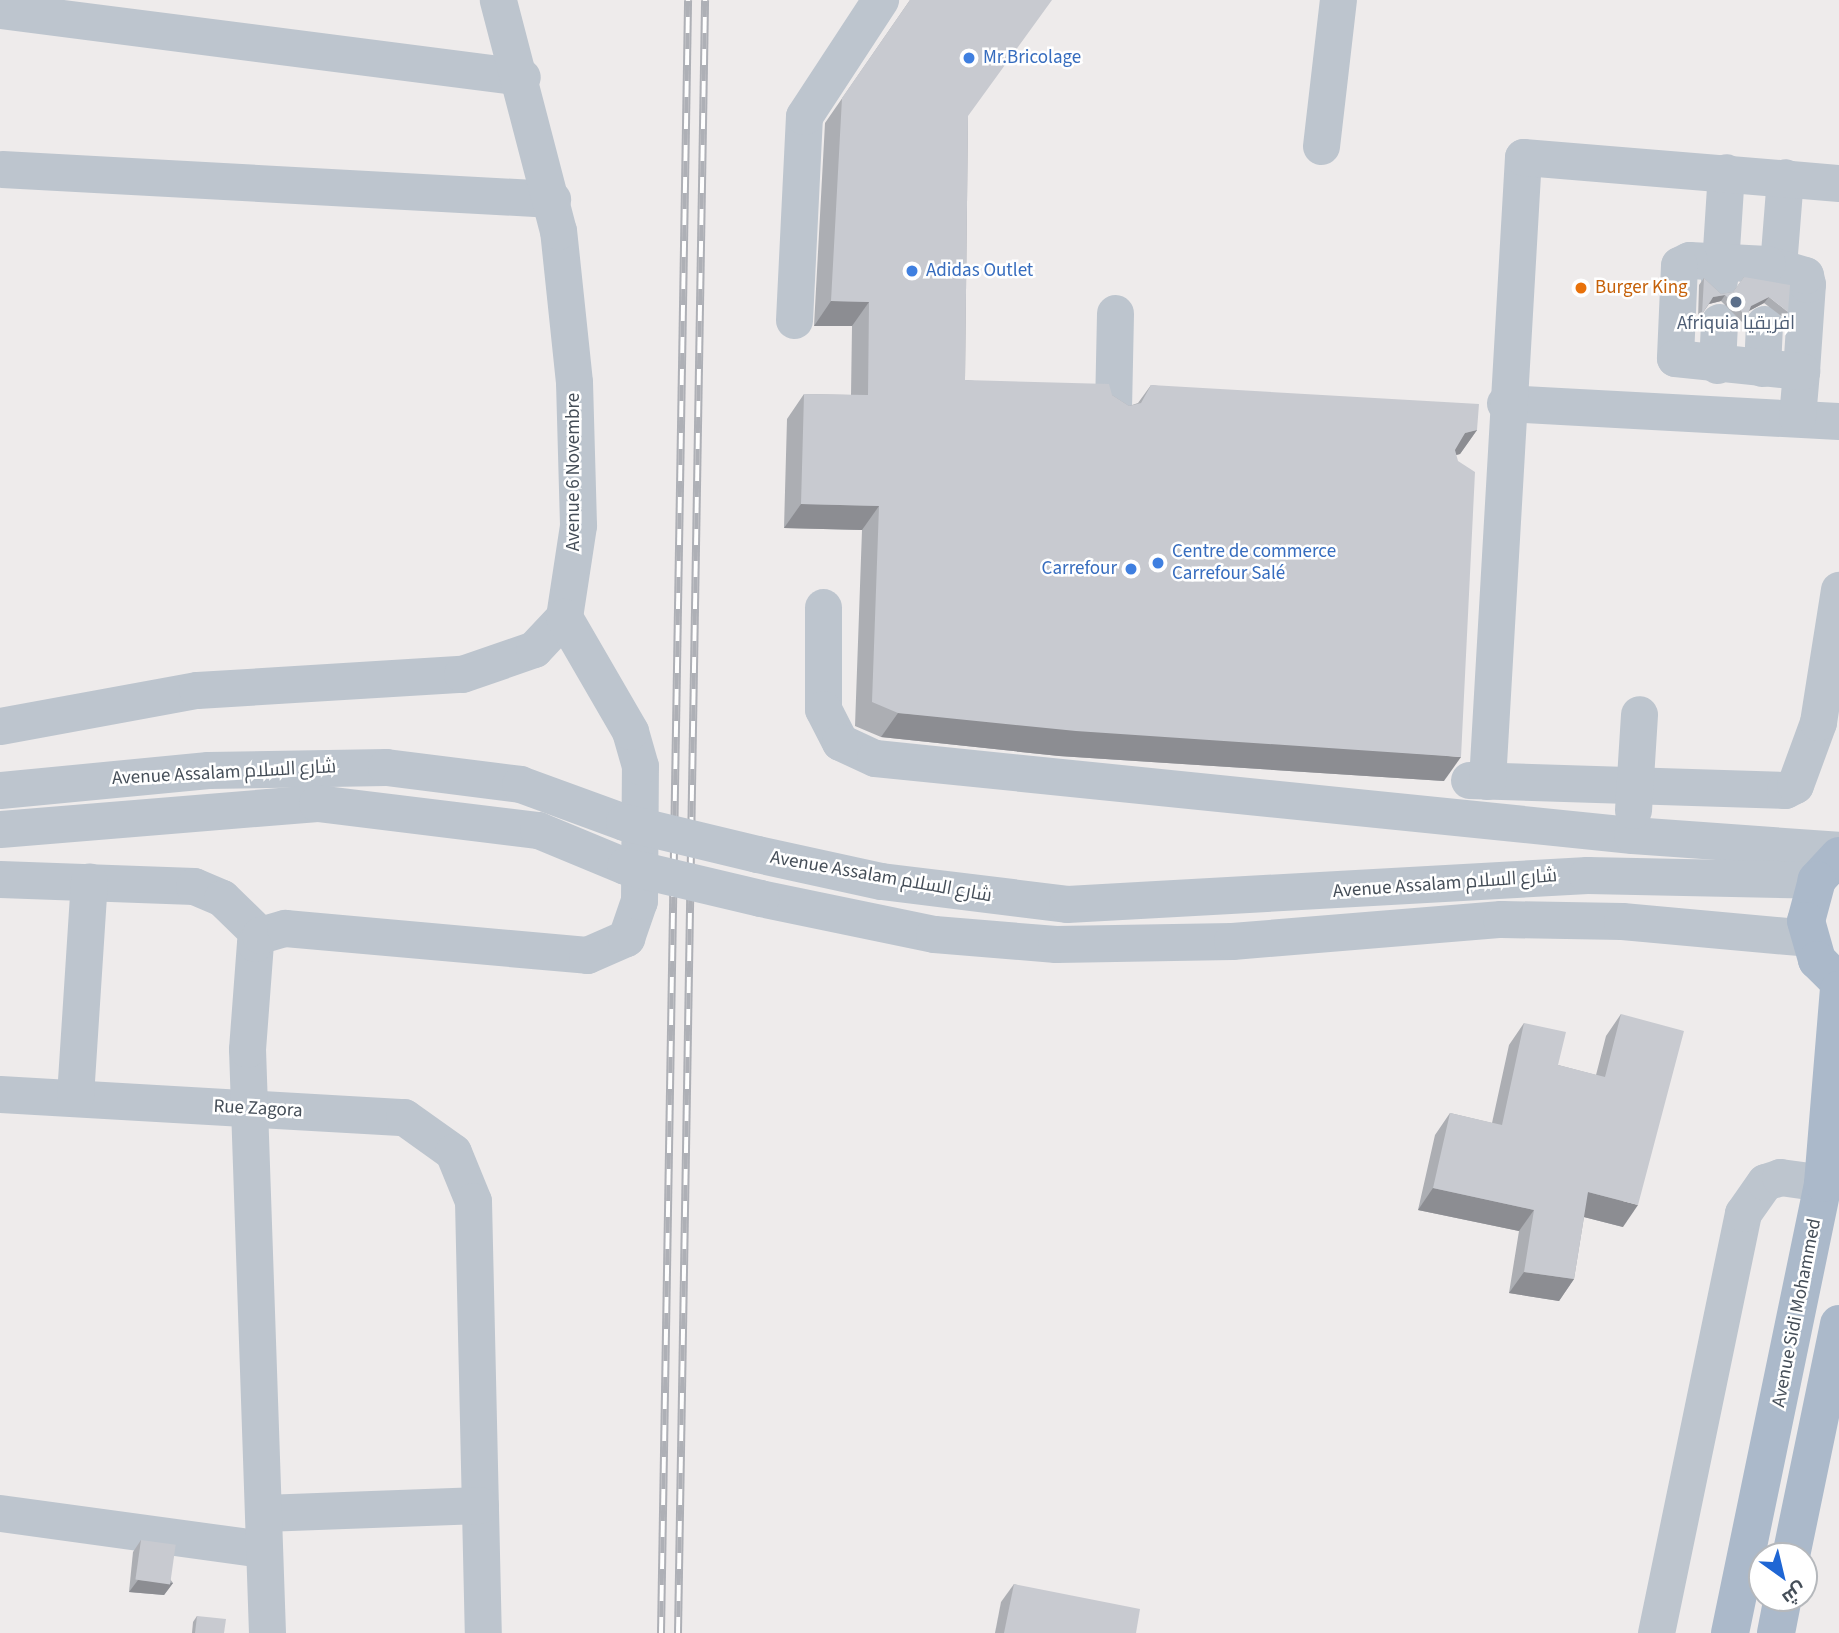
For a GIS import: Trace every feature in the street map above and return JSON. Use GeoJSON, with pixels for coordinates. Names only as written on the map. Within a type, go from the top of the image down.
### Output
{"type":"FeatureCollection","features":[{"type":"Feature","properties":{"kind":"main road"},"geometry":{"type":"LineString","coordinates":[[1828,868],[1806,913],[1808,938],[1817,960],[1839,982]]}},
{"type":"Feature","properties":{"kind":"main road","name":"Avenue Sidi Mohammed"},"geometry":{"type":"LineString","coordinates":[[1730,1633],[1823,1182],[1839,990]]}},
{"type":"Feature","properties":{"kind":"main road"},"geometry":{"type":"LineString","coordinates":[[1794,1542],[1835,1362],[1839,1324]]}},
{"type":"Feature","properties":{"kind":"main road"},"geometry":{"type":"LineString","coordinates":[[1776,1633],[1780,1612]]}},
{"type":"Feature","properties":{"kind":"street","name":"Avenue 6 Novembre"},"geometry":{"type":"LineString","coordinates":[[498,0],[522,77],[552,199],[574,383],[578,525],[564,617]]}},
{"type":"Feature","properties":{"kind":"street"},"geometry":{"type":"LineString","coordinates":[[794,320],[804,116],[880,0]]}},
{"type":"Feature","properties":{"kind":"street"},"geometry":{"type":"LineString","coordinates":[[1321,146],[1338,0]]}},
{"type":"Feature","properties":{"kind":"street"},"geometry":{"type":"LineString","coordinates":[[0,10],[522,77]]}},
{"type":"Feature","properties":{"kind":"street"},"geometry":{"type":"LineString","coordinates":[[1839,183],[1523,157],[1505,403],[1486,476],[1478,780],[1785,790],[1795,785],[1818,722],[1839,590]]}},
{"type":"Feature","properties":{"kind":"street"},"geometry":{"type":"LineString","coordinates":[[2,169],[552,199]]}},
{"type":"Feature","properties":{"kind":"street"},"geometry":{"type":"LineString","coordinates":[[1719,271],[1726,172]]}},
{"type":"Feature","properties":{"kind":"street"},"geometry":{"type":"LineString","coordinates":[[1770,271],[1785,177]]}},
{"type":"Feature","properties":{"kind":"street"},"geometry":{"type":"LineString","coordinates":[[1797,417],[1801,371],[1805,275],[1770,271],[1719,271],[1679,265],[1672,318],[1675,358],[1717,365],[1801,371]]}},
{"type":"Feature","properties":{"kind":"street"},"geometry":{"type":"LineString","coordinates":[[1113,409],[1115,313]]}},
{"type":"Feature","properties":{"kind":"street"},"geometry":{"type":"LineString","coordinates":[[1717,365],[1719,322]]}},
{"type":"Feature","properties":{"kind":"street"},"geometry":{"type":"LineString","coordinates":[[1762,368],[1764,324]]}},
{"type":"Feature","properties":{"kind":"street"},"geometry":{"type":"LineString","coordinates":[[1505,403],[1839,421]]}},
{"type":"Feature","properties":{"kind":"street"},"geometry":{"type":"LineString","coordinates":[[824,607],[823,709],[840,742],[875,758],[1632,835],[1839,850]]}},
{"type":"Feature","properties":{"kind":"street"},"geometry":{"type":"LineString","coordinates":[[0,726],[197,690],[462,674],[534,649],[564,617],[630,731],[640,766],[639,901],[626,938],[587,955],[564,955],[285,928],[260,935]]}},
{"type":"Feature","properties":{"kind":"street"},"geometry":{"type":"LineString","coordinates":[[1632,835],[1639,714]]}},
{"type":"Feature","properties":{"kind":"street","name":"Avenue Assalam شارع السلام"},"geometry":{"type":"LineString","coordinates":[[0,790],[208,769],[386,767],[520,784],[624,822],[881,881],[1078,904],[1587,875],[1828,868]]}},
{"type":"Feature","properties":{"kind":"street","name":"Avenue Assalam شارع السلام"},"geometry":{"type":"LineString","coordinates":[[0,829],[317,803],[538,830],[625,866],[760,898],[934,934],[1056,944],[1233,941],[1501,919],[1622,920],[1808,938]]}},
{"type":"Feature","properties":{"kind":"street"},"geometry":{"type":"LineString","coordinates":[[0,879],[142,880],[212,891],[260,935]]}},
{"type":"Feature","properties":{"kind":"street"},"geometry":{"type":"LineString","coordinates":[[75,1096],[89,881]]}},
{"type":"Feature","properties":{"kind":"street"},"geometry":{"type":"LineString","coordinates":[[260,935],[252,953],[248,1109],[267,1633]]}},
{"type":"Feature","properties":{"kind":"street","name":"Rue Zagora"},"geometry":{"type":"LineString","coordinates":[[0,1094],[75,1096],[404,1117],[453,1152],[473,1201],[480,1505]]}},
{"type":"Feature","properties":{"kind":"street"},"geometry":{"type":"LineString","coordinates":[[1656,1633],[1742,1213],[1765,1182],[1780,1177],[1823,1182]]}},
{"type":"Feature","properties":{"kind":"street"},"geometry":{"type":"LineString","coordinates":[[263,1513],[480,1505],[483,1633]]}},
{"type":"Feature","properties":{"kind":"street"},"geometry":{"type":"LineString","coordinates":[[0,1513],[262,1549]]}},
{"type":"Feature","properties":{"kind":"building","name":"Centre de commerce Carrefour Salé"},"geometry":{"type":"Polygon","coordinates":[[[910,0],[1052,0],[968,116],[965,380],[1109,384],[1112,395],[1129,406],[1141,403],[1151,385],[1479,404],[1477,430],[1465,433],[1455,450],[1458,461],[1475,472],[1461,757],[1076,731],[898,713],[872,702],[879,506],[801,504],[804,394],[868,395],[869,302],[831,301],[842,98],[910,0]]]}},
{"type":"Feature","properties":{"kind":"building"},"geometry":{"type":"Polygon","coordinates":[[[1744,277],[1790,285],[1788,312],[1769,297],[1751,306],[1747,317],[1725,295],[1713,297],[1702,314],[1704,278],[1721,294],[1733,292],[1744,277]]]}},
{"type":"Feature","properties":{"kind":"building"},"geometry":{"type":"Polygon","coordinates":[[[1621,1014],[1684,1031],[1638,1205],[1588,1192],[1574,1279],[1524,1272],[1534,1210],[1433,1188],[1450,1113],[1502,1125],[1524,1023],[1566,1032],[1558,1065],[1605,1077],[1621,1014]]]}},
{"type":"Feature","properties":{"kind":"building"},"geometry":{"type":"Polygon","coordinates":[[[141,1540],[176,1545],[170,1584],[135,1580],[141,1540]]]}},
{"type":"Feature","properties":{"kind":"building"},"geometry":{"type":"Polygon","coordinates":[[[1014,1584],[1140,1609],[1136,1633],[1004,1633],[1014,1584]]]}},
{"type":"Feature","properties":{"kind":"building"},"geometry":{"type":"Polygon","coordinates":[[[197,1616],[226,1619],[224,1633],[195,1633],[197,1616]]]}},
{"type":"Feature","properties":{"kind":"railway"},"geometry":{"type":"LineString","coordinates":[[661,1633],[688,0]]}},
{"type":"Feature","properties":{"kind":"railway"},"geometry":{"type":"LineString","coordinates":[[678,1633],[705,0]]}},
{"type":"Feature","properties":{"kind":"place","name":"Mr.Bricolage"},"geometry":{"type":"Point","coordinates":[969,58]}},
{"type":"Feature","properties":{"kind":"place","name":"Adidas Outlet"},"geometry":{"type":"Point","coordinates":[912,271]}},
{"type":"Feature","properties":{"kind":"place","name":"Burger King"},"geometry":{"type":"Point","coordinates":[1581,288]}},
{"type":"Feature","properties":{"kind":"place","name":"Afriquia افريقيا"},"geometry":{"type":"Point","coordinates":[1736,302]}},
{"type":"Feature","properties":{"kind":"place","name":"Centre de commerce Carrefour Salé"},"geometry":{"type":"Point","coordinates":[1158,563]}},
{"type":"Feature","properties":{"kind":"place","name":"Carrefour"},"geometry":{"type":"Point","coordinates":[1131,569]}}]}
